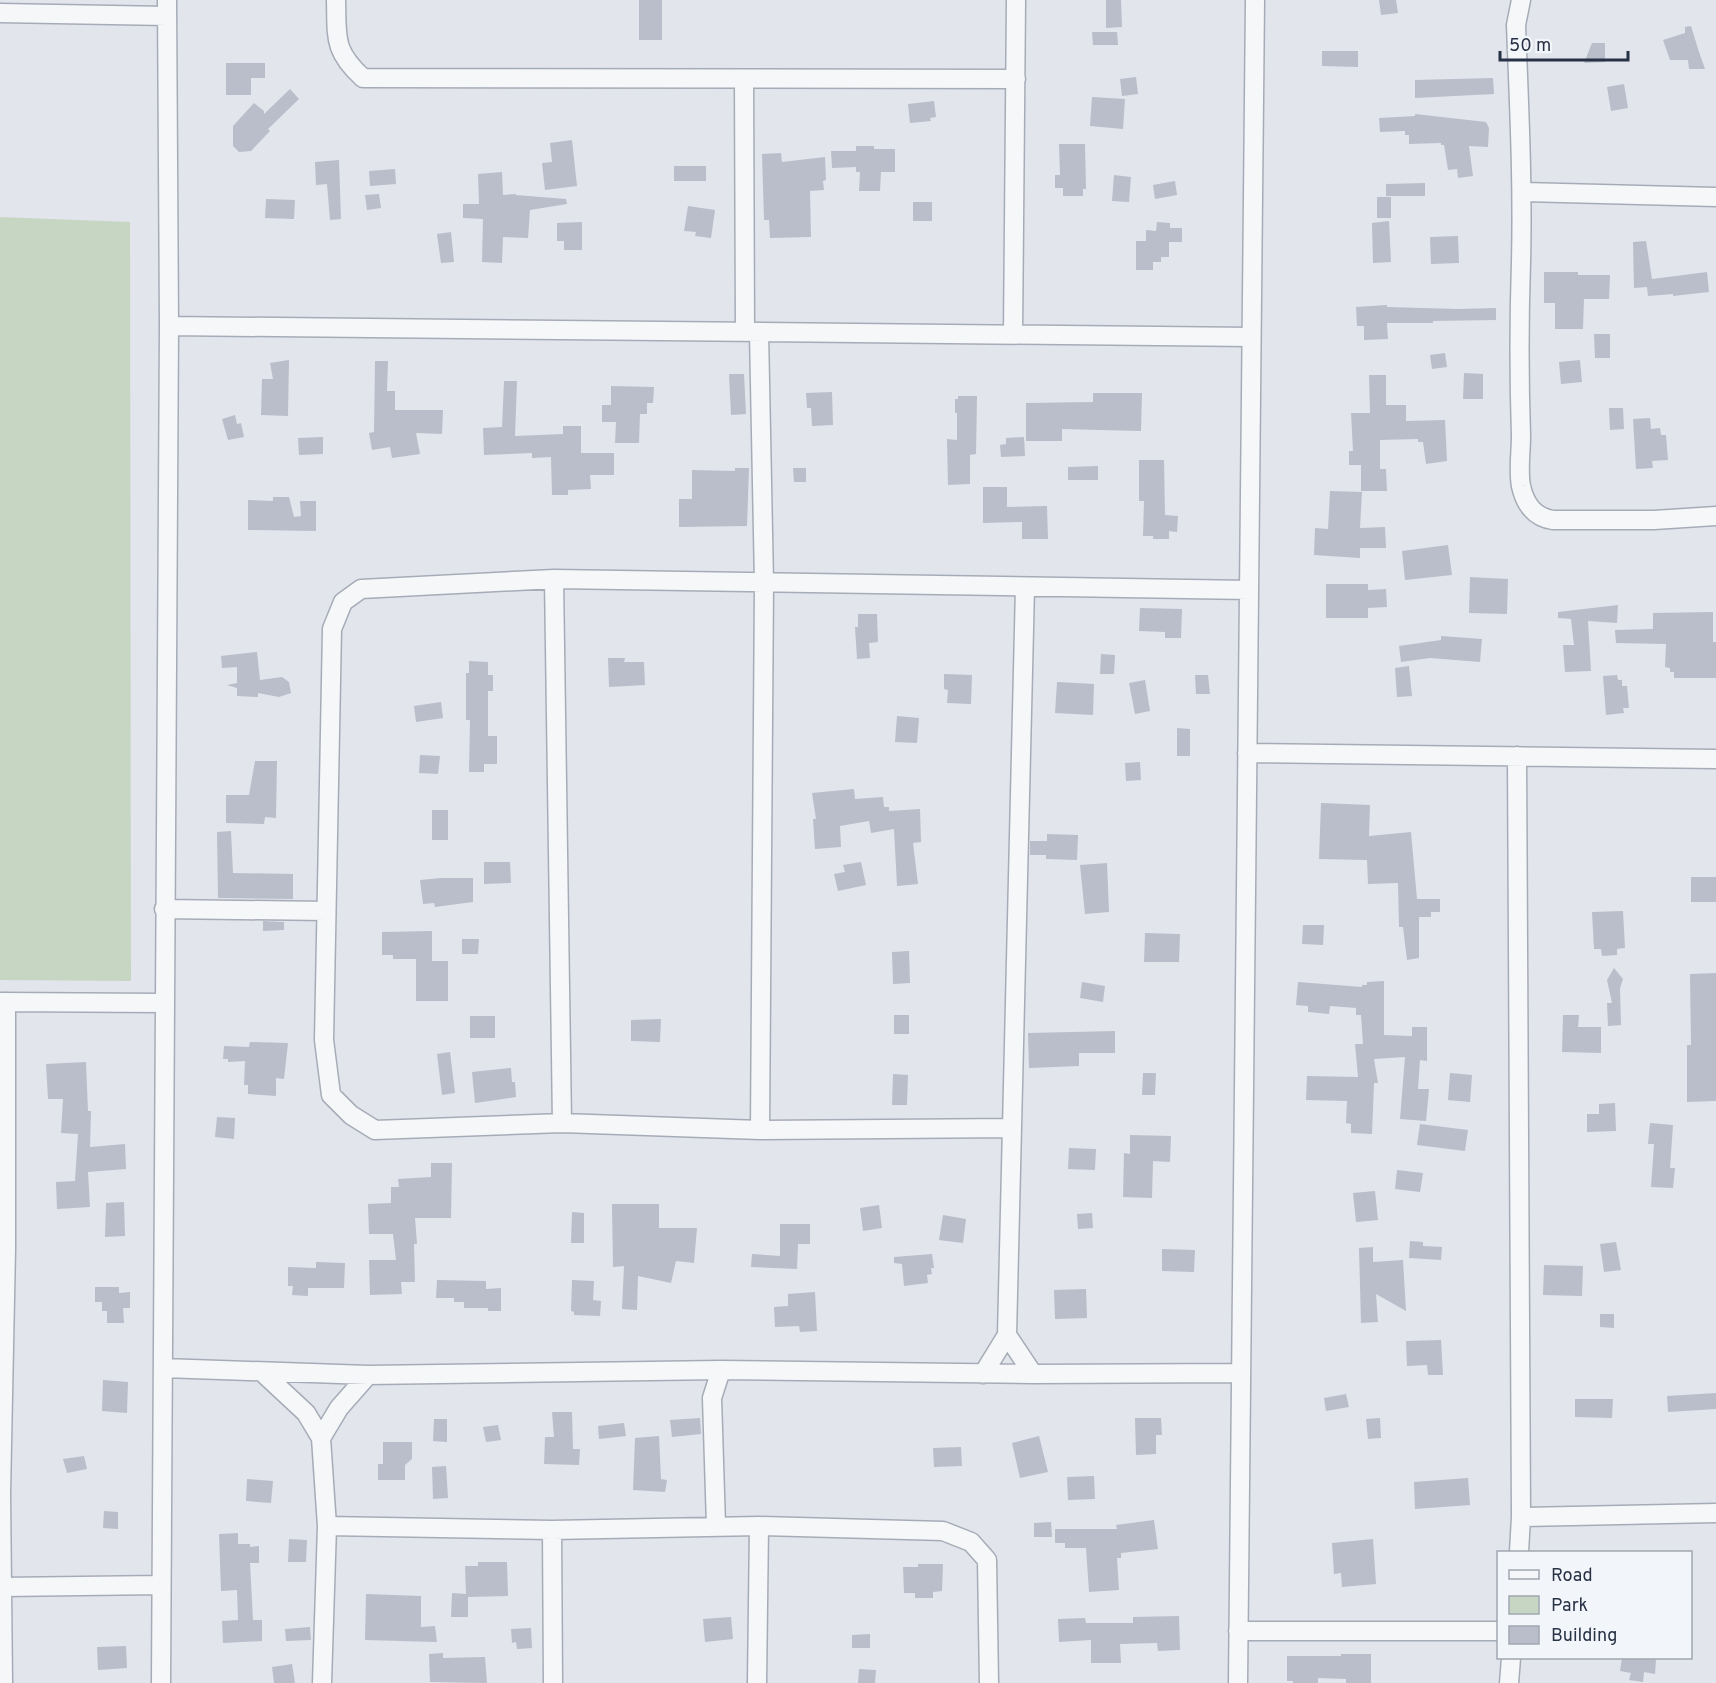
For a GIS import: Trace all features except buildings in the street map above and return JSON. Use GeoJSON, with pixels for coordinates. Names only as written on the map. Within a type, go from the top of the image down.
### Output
{"type":"FeatureCollection","features":[{"type":"Feature","properties":{"kind":"street"},"geometry":{"type":"LineString","coordinates":[[336,0],[337,39],[346,63],[363,78],[1016,80]]}},
{"type":"Feature","properties":{"kind":"street"},"geometry":{"type":"LineString","coordinates":[[1013,334],[1016,0]]}},
{"type":"Feature","properties":{"kind":"street"},"geometry":{"type":"LineString","coordinates":[[1238,1683],[1255,0]]}},
{"type":"Feature","properties":{"kind":"street"},"geometry":{"type":"LineString","coordinates":[[1521,0],[1516,25],[1523,192],[1518,362],[1521,485],[1529,506],[1542,518],[1553,520],[1654,520],[1716,516]]}},
{"type":"Feature","properties":{"kind":"street"},"geometry":{"type":"LineString","coordinates":[[0,13],[167,8],[169,326],[163,1003],[161,1683]]}},
{"type":"Feature","properties":{"kind":"street"},"geometry":{"type":"LineString","coordinates":[[744,79],[752,332],[764,583],[760,1130]]}},
{"type":"Feature","properties":{"kind":"street"},"geometry":{"type":"LineString","coordinates":[[1523,192],[1716,198]]}},
{"type":"Feature","properties":{"kind":"street"},"geometry":{"type":"LineString","coordinates":[[169,326],[1251,337]]}},
{"type":"Feature","properties":{"kind":"street"},"geometry":{"type":"LineString","coordinates":[[1012,1128],[760,1130],[562,1123],[375,1130],[351,1115],[331,1095],[324,1040],[332,629],[343,602],[361,589],[554,579],[1249,590]]}},
{"type":"Feature","properties":{"kind":"street"},"geometry":{"type":"LineString","coordinates":[[554,579],[562,1123]]}},
{"type":"Feature","properties":{"kind":"street"},"geometry":{"type":"LineString","coordinates":[[983,1374],[1007,1335],[1025,586]]}},
{"type":"Feature","properties":{"kind":"street"},"geometry":{"type":"LineString","coordinates":[[1247,753],[1716,759]]}},
{"type":"Feature","properties":{"kind":"street"},"geometry":{"type":"LineString","coordinates":[[1517,756],[1521,1518],[1519,1551]]}},
{"type":"Feature","properties":{"kind":"street"},"geometry":{"type":"LineString","coordinates":[[164,909],[326,911]]}},
{"type":"Feature","properties":{"kind":"street"},"geometry":{"type":"LineString","coordinates":[[3,1683],[1,1493],[3,1002],[163,1003]]}},
{"type":"Feature","properties":{"kind":"street"},"geometry":{"type":"LineString","coordinates":[[1007,1335],[1033,1374]]}},
{"type":"Feature","properties":{"kind":"street"},"geometry":{"type":"LineString","coordinates":[[163,1368],[368,1375],[721,1370],[983,1374],[1241,1373]]}},
{"type":"Feature","properties":{"kind":"street"},"geometry":{"type":"LineString","coordinates":[[716,1526],[712,1398],[721,1370]]}},
{"type":"Feature","properties":{"kind":"street"},"geometry":{"type":"LineString","coordinates":[[262,1372],[306,1413],[321,1438],[327,1526],[322,1683]]}},
{"type":"Feature","properties":{"kind":"street"},"geometry":{"type":"LineString","coordinates":[[321,1438],[339,1408],[368,1375]]}},
{"type":"Feature","properties":{"kind":"street"},"geometry":{"type":"LineString","coordinates":[[1521,1518],[1716,1513]]}},
{"type":"Feature","properties":{"kind":"street"},"geometry":{"type":"LineString","coordinates":[[327,1526],[552,1530],[759,1526],[943,1532],[971,1542],[987,1560],[989,1683]]}},
{"type":"Feature","properties":{"kind":"street"},"geometry":{"type":"LineString","coordinates":[[757,1683],[759,1526]]}},
{"type":"Feature","properties":{"kind":"street"},"geometry":{"type":"LineString","coordinates":[[552,1530],[553,1683]]}},
{"type":"Feature","properties":{"kind":"street"},"geometry":{"type":"LineString","coordinates":[[3,1587],[161,1585]]}},
{"type":"Feature","properties":{"kind":"street"},"geometry":{"type":"LineString","coordinates":[[1238,1631],[1497,1631]]}},
{"type":"Feature","properties":{"kind":"street"},"geometry":{"type":"LineString","coordinates":[[1509,1683],[1511,1659]]}},
{"type":"Feature","properties":{"kind":"green space"},"geometry":{"type":"Polygon","coordinates":[[[0,217],[130,222],[131,981],[0,980],[0,217]]]}}]}
